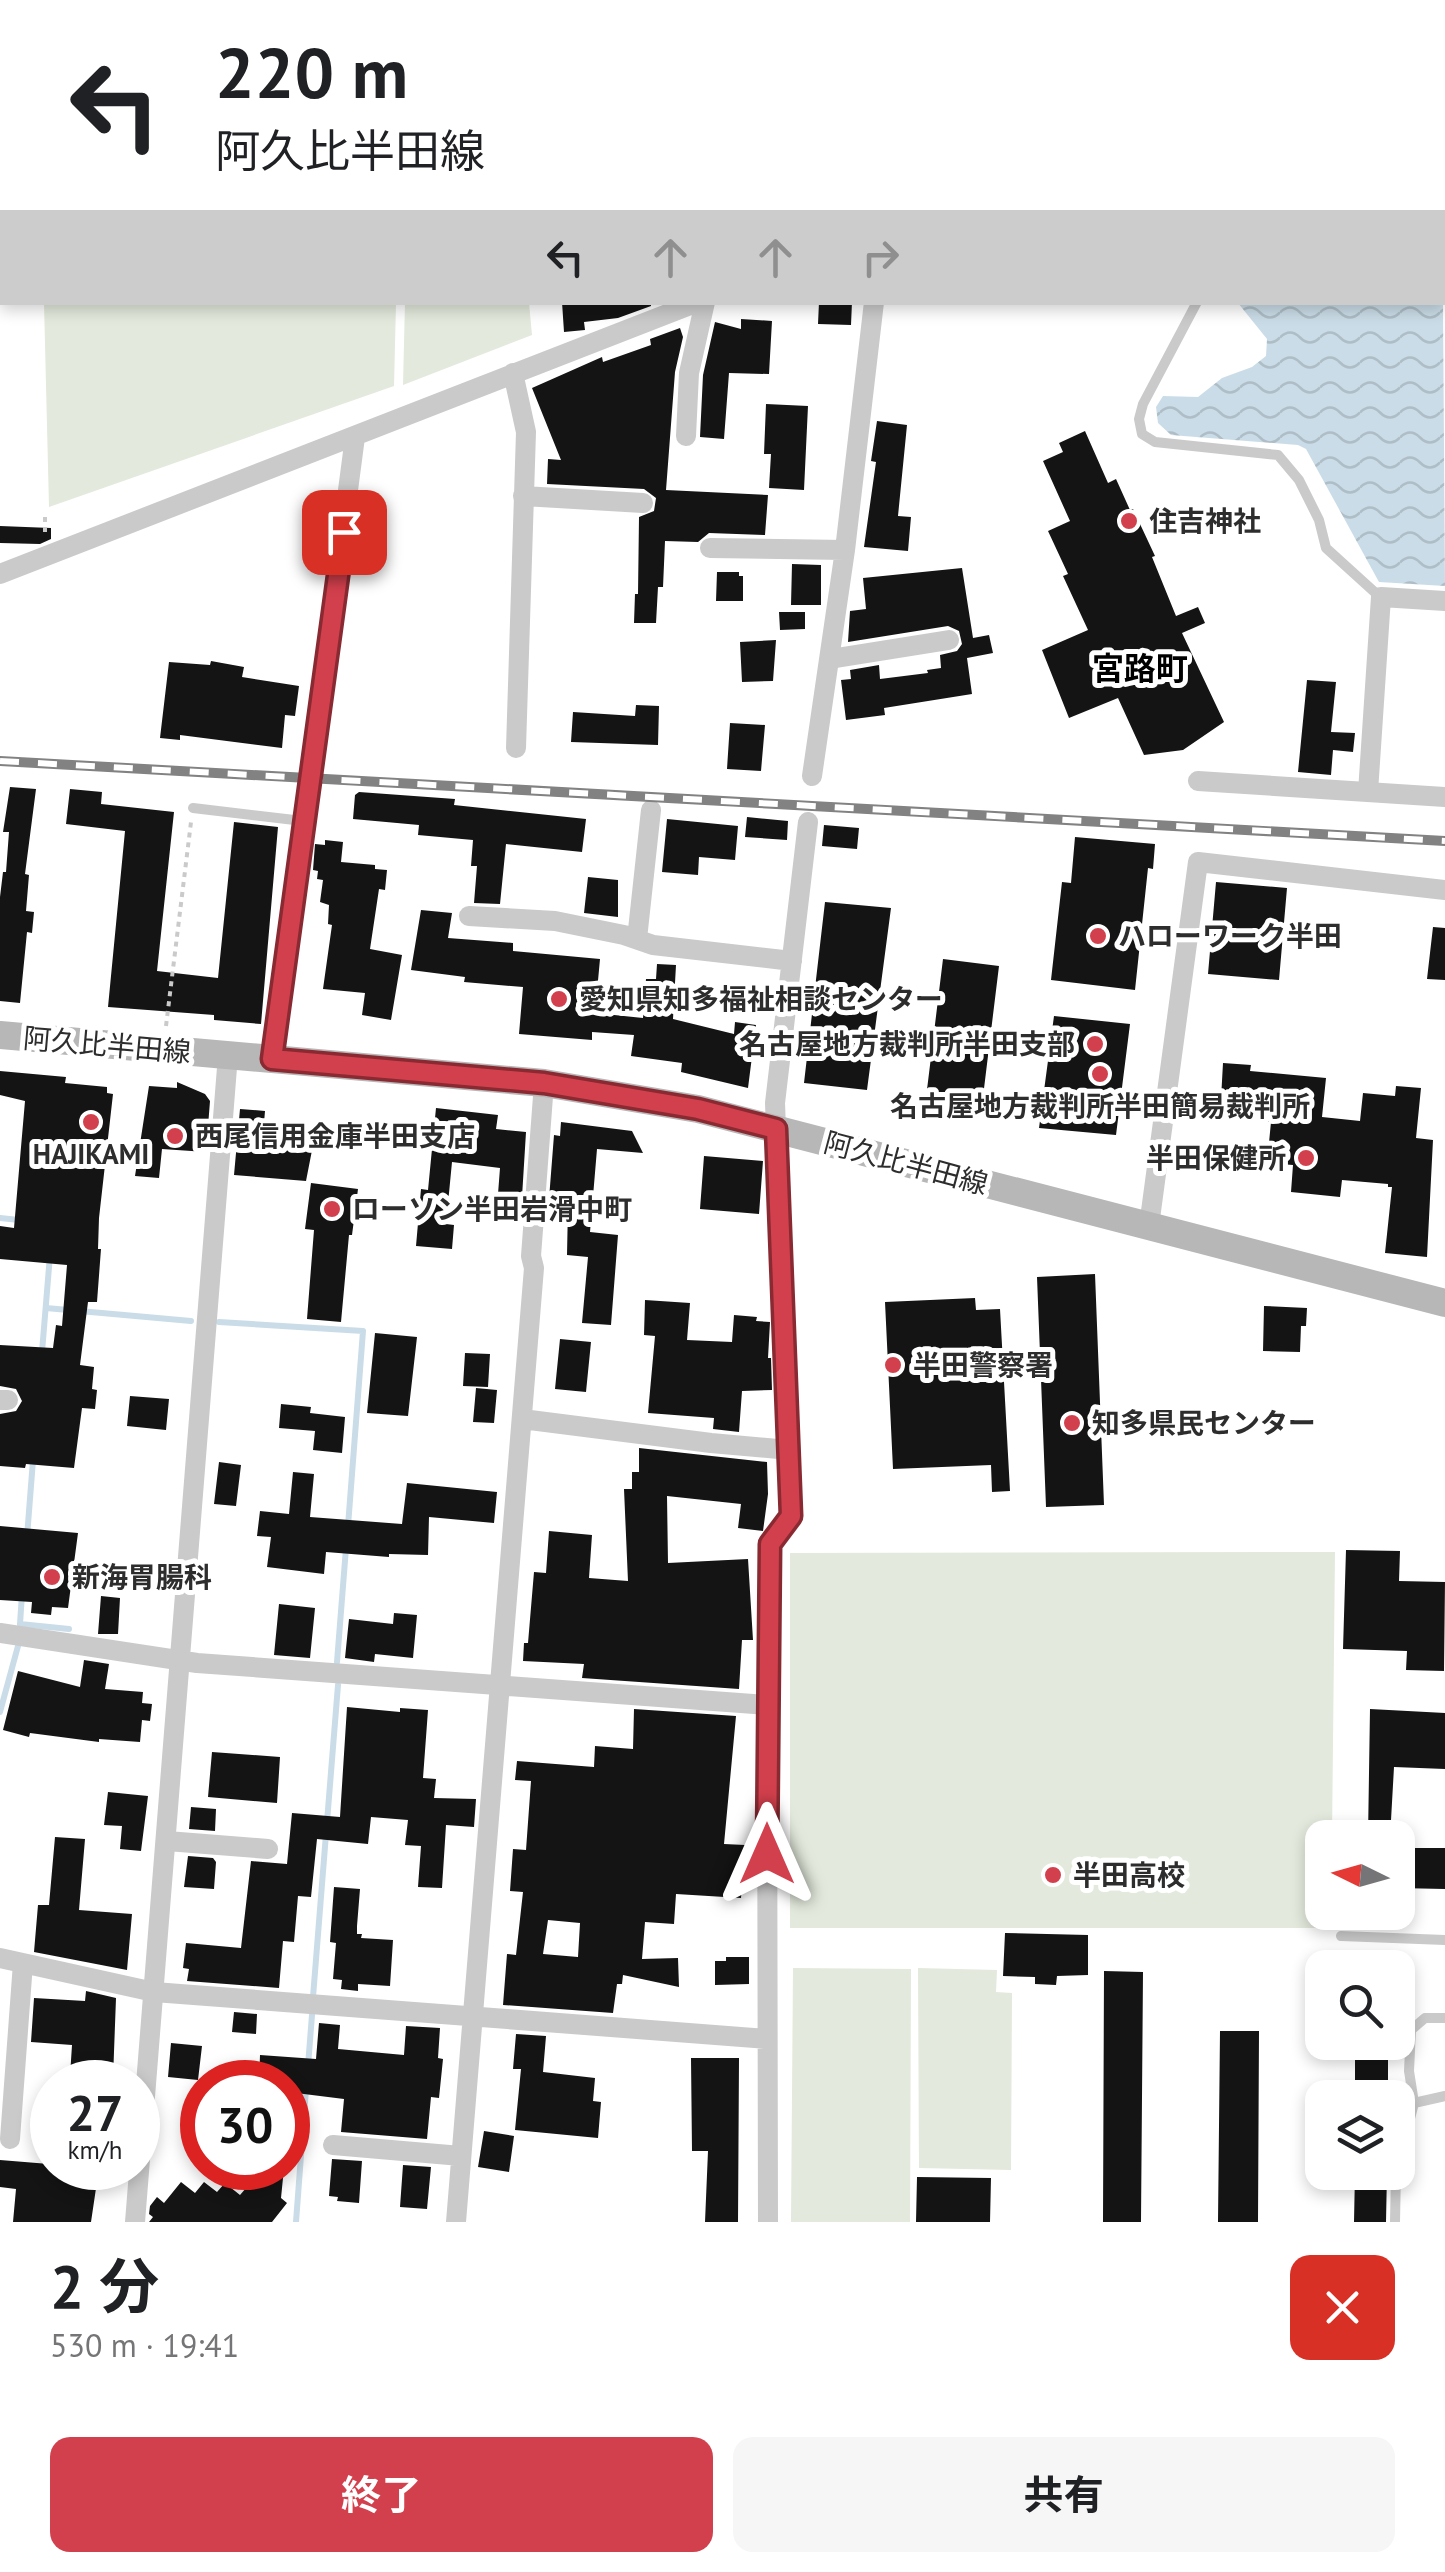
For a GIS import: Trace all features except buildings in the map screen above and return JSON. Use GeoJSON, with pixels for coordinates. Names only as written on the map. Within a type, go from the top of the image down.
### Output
{"type":"FeatureCollection","features":[{"type":"Feature","properties":{"kind":"main road","name":"阿久比半田線"},"geometry":{"type":"LineString","coordinates":[[0,1036],[544,1083],[698,1109],[1445,1303]]}},
{"type":"Feature","properties":{"kind":"street"},"geometry":{"type":"LineString","coordinates":[[0,574],[694,305]]}},
{"type":"Feature","properties":{"kind":"street"},"geometry":{"type":"LineString","coordinates":[[686,436],[689,373],[701,305]]}},
{"type":"Feature","properties":{"kind":"street"},"geometry":{"type":"LineString","coordinates":[[812,776],[845,550],[874,305]]}},
{"type":"Feature","properties":{"kind":"street"},"geometry":{"type":"LineString","coordinates":[[513,373],[526,432],[516,748]]}},
{"type":"Feature","properties":{"kind":"street"},"geometry":{"type":"LineString","coordinates":[[272,1059],[355,437]]}},
{"type":"Feature","properties":{"kind":"street"},"geometry":{"type":"LineString","coordinates":[[524,496],[643,504]]}},
{"type":"Feature","properties":{"kind":"street"},"geometry":{"type":"LineString","coordinates":[[710,548],[845,550]]}},
{"type":"Feature","properties":{"kind":"street"},"geometry":{"type":"LineString","coordinates":[[1368,792],[1381,598],[1445,601]]}},
{"type":"Feature","properties":{"kind":"street"},"geometry":{"type":"LineString","coordinates":[[830,658],[948,640]]}},
{"type":"Feature","properties":{"kind":"street"},"geometry":{"type":"LineString","coordinates":[[1198,782],[1445,797]]}},
{"type":"Feature","properties":{"kind":"street"},"geometry":{"type":"LineString","coordinates":[[637,939],[650,810]]}},
{"type":"Feature","properties":{"kind":"street"},"geometry":{"type":"LineString","coordinates":[[768,2222],[766,1705],[770,1544],[791,1516],[775,1103],[808,822]]}},
{"type":"Feature","properties":{"kind":"street"},"geometry":{"type":"LineString","coordinates":[[1149,1226],[1198,862],[1445,890]]}},
{"type":"Feature","properties":{"kind":"street"},"geometry":{"type":"LineString","coordinates":[[469,916],[555,921],[653,945],[792,961]]}},
{"type":"Feature","properties":{"kind":"street"},"geometry":{"type":"LineString","coordinates":[[135,2222],[228,1055]]}},
{"type":"Feature","properties":{"kind":"street"},"geometry":{"type":"LineString","coordinates":[[456,2222],[522,1418],[544,1083]]}},
{"type":"Feature","properties":{"kind":"street"},"geometry":{"type":"LineString","coordinates":[[522,1418],[789,1450]]}},
{"type":"Feature","properties":{"kind":"street"},"geometry":{"type":"LineString","coordinates":[[0,1633],[181,1660],[766,1705]]}},
{"type":"Feature","properties":{"kind":"street"},"geometry":{"type":"LineString","coordinates":[[167,1841],[268,1849]]}},
{"type":"Feature","properties":{"kind":"street"},"geometry":{"type":"LineString","coordinates":[[0,1958],[154,1992],[767,2039]]}},
{"type":"Feature","properties":{"kind":"street"},"geometry":{"type":"LineString","coordinates":[[10,2139],[23,1963]]}},
{"type":"Feature","properties":{"kind":"street"},"geometry":{"type":"LineString","coordinates":[[333,2145],[461,2156]]}},
{"type":"Feature","properties":{"kind":"lane"},"geometry":{"type":"LineString","coordinates":[[1195,305],[1143,404],[1139,420],[1142,434],[1155,442],[1278,455],[1299,480],[1320,520],[1326,548],[1381,598]]}},
{"type":"Feature","properties":{"kind":"lane"},"geometry":{"type":"LineString","coordinates":[[192,808],[303,821]]}},
{"type":"Feature","properties":{"kind":"lane"},"geometry":{"type":"LineString","coordinates":[[1341,1936],[1445,1940]]}},
{"type":"Feature","properties":{"kind":"lane"},"geometry":{"type":"LineString","coordinates":[[1410,2080],[1412,2030],[1425,2018],[1445,2018]]}},
{"type":"Feature","properties":{"kind":"lane"},"geometry":{"type":"LineString","coordinates":[[1415,2103],[1445,2096]]}},
{"type":"Feature","properties":{"kind":"lane"},"geometry":{"type":"LineString","coordinates":[[1395,2222],[1396,2190]]}},
{"type":"Feature","properties":{"kind":"path"},"geometry":{"type":"LineString","coordinates":[[166,1026],[192,808]]}},
{"type":"Feature","properties":{"kind":"shaded area"},"geometry":{"type":"Polygon","coordinates":[[[44,305],[396,305],[394,386],[49,507],[44,305]]]}},
{"type":"Feature","properties":{"kind":"shaded area"},"geometry":{"type":"Polygon","coordinates":[[[405,305],[529,305],[532,335],[403,385],[405,305]]]}},
{"type":"Feature","properties":{"kind":"shaded area"},"geometry":{"type":"Polygon","coordinates":[[[1335,1552],[1332,1820],[1305,1820],[1305,1928],[790,1928],[790,1553],[1335,1552]]]}},
{"type":"Feature","properties":{"kind":"shaded area"},"geometry":{"type":"Polygon","coordinates":[[[793,1968],[911,1969],[910,2222],[791,2222],[793,1968]]]}},
{"type":"Feature","properties":{"kind":"shaded area"},"geometry":{"type":"Polygon","coordinates":[[[918,1968],[997,1970],[996,1992],[1012,1993],[1011,2170],[919,2168],[918,1968]]]}},
{"type":"Feature","properties":{"kind":"water"},"geometry":{"type":"Polygon","coordinates":[[[1240,305],[1443,305],[1445,586],[1379,582],[1306,449],[1298,445],[1171,435],[1158,423],[1156,407],[1163,396],[1198,397],[1222,378],[1252,367],[1266,356],[1267,339],[1240,305]]]}},
{"type":"Feature","properties":{"kind":"waterway"},"geometry":{"type":"LineString","coordinates":[[0,1218],[19,1220]]}},
{"type":"Feature","properties":{"kind":"waterway"},"geometry":{"type":"LineString","coordinates":[[42,1352],[50,1255]]}},
{"type":"Feature","properties":{"kind":"waterway"},"geometry":{"type":"LineString","coordinates":[[46,1308],[191,1321]]}},
{"type":"Feature","properties":{"kind":"waterway"},"geometry":{"type":"LineString","coordinates":[[219,1322],[363,1331],[348,1526]]}},
{"type":"Feature","properties":{"kind":"waterway"},"geometry":{"type":"LineString","coordinates":[[27,1537],[33,1460]]}},
{"type":"Feature","properties":{"kind":"waterway"},"geometry":{"type":"LineString","coordinates":[[337,1662],[346,1548]]}},
{"type":"Feature","properties":{"kind":"waterway"},"geometry":{"type":"LineString","coordinates":[[22,1594],[20,1624],[69,1629]]}},
{"type":"Feature","properties":{"kind":"waterway"},"geometry":{"type":"LineString","coordinates":[[0,1712],[18,1646]]}},
{"type":"Feature","properties":{"kind":"waterway"},"geometry":{"type":"LineString","coordinates":[[327,1822],[338,1685]]}},
{"type":"Feature","properties":{"kind":"waterway"},"geometry":{"type":"LineString","coordinates":[[313,1997],[326,1834]]}},
{"type":"Feature","properties":{"kind":"waterway"},"geometry":{"type":"LineString","coordinates":[[308,2060],[312,2015]]}},
{"type":"Feature","properties":{"kind":"waterway"},"geometry":{"type":"LineString","coordinates":[[296,2222],[298,2190]]}},
{"type":"Feature","properties":{"kind":"railway"},"geometry":{"type":"LineString","coordinates":[[0,761],[1445,841]]}},
{"type":"Feature","properties":{"kind":"place","name":"住吉神社"},"geometry":{"type":"Point","coordinates":[1129,521]}},
{"type":"Feature","properties":{"kind":"place","name":"ハローワーク半田"},"geometry":{"type":"Point","coordinates":[1098,936]}},
{"type":"Feature","properties":{"kind":"place","name":"愛知県知多福祉相談センター"},"geometry":{"type":"Point","coordinates":[559,999]}},
{"type":"Feature","properties":{"kind":"place","name":"名古屋地方裁判所半田支部"},"geometry":{"type":"Point","coordinates":[1095,1044]}},
{"type":"Feature","properties":{"kind":"place","name":"名古屋地方裁判所半田簡易裁判所"},"geometry":{"type":"Point","coordinates":[1100,1074]}},
{"type":"Feature","properties":{"kind":"place","name":"HAJIKAMI"},"geometry":{"type":"Point","coordinates":[91,1122]}},
{"type":"Feature","properties":{"kind":"place","name":"西尾信用金庫半田支店"},"geometry":{"type":"Point","coordinates":[175,1136]}},
{"type":"Feature","properties":{"kind":"place","name":"半田保健所"},"geometry":{"type":"Point","coordinates":[1306,1158]}},
{"type":"Feature","properties":{"kind":"place","name":"ローソン半田岩滑中町"},"geometry":{"type":"Point","coordinates":[332,1209]}},
{"type":"Feature","properties":{"kind":"place","name":"半田警察署"},"geometry":{"type":"Point","coordinates":[893,1365]}},
{"type":"Feature","properties":{"kind":"place","name":"知多県民センター"},"geometry":{"type":"Point","coordinates":[1072,1423]}},
{"type":"Feature","properties":{"kind":"place","name":"新海胃腸科"},"geometry":{"type":"Point","coordinates":[52,1577]}},
{"type":"Feature","properties":{"kind":"place","name":"半田高校"},"geometry":{"type":"Point","coordinates":[1053,1875]}},
{"type":"Feature","properties":{"kind":"district","name":"宮路町"},"geometry":{"type":"Point","coordinates":[1140,669]}},
{"type":"Feature","properties":{"kind":"route"},"geometry":{"type":"LineString","coordinates":[[344,532],[272,1059],[544,1083],[698,1109],[776,1129],[791,1516],[770,1544],[767,1854]]}}]}
